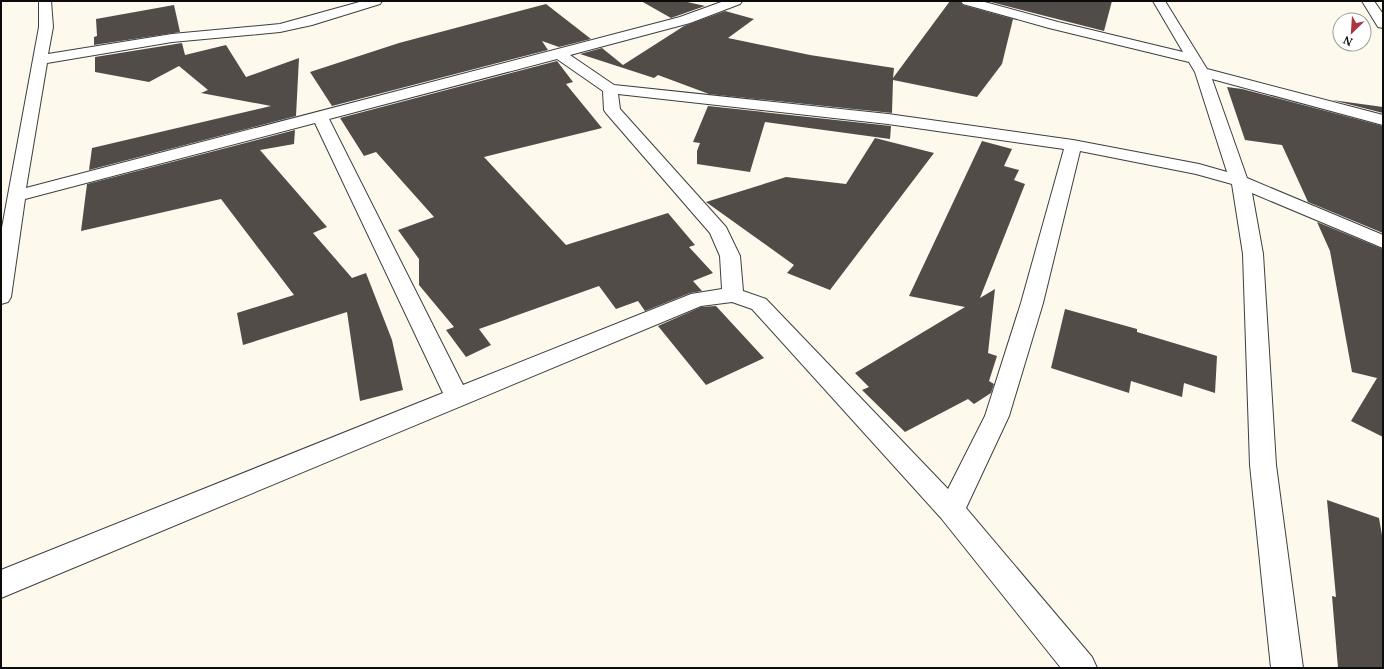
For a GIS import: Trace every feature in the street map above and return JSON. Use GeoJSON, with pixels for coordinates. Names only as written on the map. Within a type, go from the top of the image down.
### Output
{"type":"FeatureCollection","features":[{"type":"Feature","properties":{"kind":"street"},"geometry":{"type":"LineString","coordinates":[[1,297],[16,196],[46,27],[45,1]]}},
{"type":"Feature","properties":{"kind":"street"},"geometry":{"type":"LineString","coordinates":[[40,60],[172,38],[280,28],[307,22],[376,1]]}},
{"type":"Feature","properties":{"kind":"street"},"geometry":{"type":"LineString","coordinates":[[16,196],[685,20],[736,1]]}},
{"type":"Feature","properties":{"kind":"street"},"geometry":{"type":"LineString","coordinates":[[967,1],[1383,120]]}},
{"type":"Feature","properties":{"kind":"street"},"geometry":{"type":"LineString","coordinates":[[1159,1],[1198,66],[1243,192],[1254,254],[1263,465],[1286,668]]}},
{"type":"Feature","properties":{"kind":"street"},"geometry":{"type":"LineString","coordinates":[[1368,1],[1383,24]]}},
{"type":"Feature","properties":{"kind":"street"},"geometry":{"type":"LineString","coordinates":[[559,54],[610,89],[888,119],[1073,145],[1199,169],[1239,181],[1383,242]]}},
{"type":"Feature","properties":{"kind":"street"},"geometry":{"type":"LineString","coordinates":[[610,89],[612,110],[719,231],[730,256],[733,295]]}},
{"type":"Feature","properties":{"kind":"street"},"geometry":{"type":"LineString","coordinates":[[320,117],[457,398]]}},
{"type":"Feature","properties":{"kind":"street"},"geometry":{"type":"LineString","coordinates":[[951,510],[997,416],[1032,303],[1073,145]]}},
{"type":"Feature","properties":{"kind":"street"},"geometry":{"type":"LineString","coordinates":[[1,584],[698,299],[733,295],[759,304],[951,510],[1081,668]]}},
{"type":"Feature","properties":{"kind":"building"},"geometry":{"type":"Polygon","coordinates":[[[641,1],[683,1],[705,6],[671,18],[641,1]]]}},
{"type":"Feature","properties":{"kind":"building"},"geometry":{"type":"Polygon","coordinates":[[[950,1],[960,1],[963,5],[1013,19],[1002,64],[977,97],[893,80],[892,113],[709,94],[658,75],[654,78],[580,54],[602,48],[623,65],[684,26],[725,11],[754,19],[728,38],[810,55],[894,68],[893,78],[950,1]]]}},
{"type":"Feature","properties":{"kind":"building"},"geometry":{"type":"Polygon","coordinates":[[[987,1],[1112,1],[1104,31],[987,1]]]}},
{"type":"Feature","properties":{"kind":"building"},"geometry":{"type":"Polygon","coordinates":[[[546,4],[591,39],[559,47],[542,41],[548,50],[332,106],[310,72],[399,43],[546,4]]]}},
{"type":"Feature","properties":{"kind":"building"},"geometry":{"type":"Polygon","coordinates":[[[174,5],[180,32],[94,45],[94,37],[97,36],[96,19],[174,5]]]}},
{"type":"Feature","properties":{"kind":"building"},"geometry":{"type":"Polygon","coordinates":[[[182,43],[185,55],[226,45],[246,77],[299,58],[296,116],[89,170],[92,148],[271,106],[201,93],[208,90],[179,66],[149,82],[95,72],[95,57],[182,43]]]}},
{"type":"Feature","properties":{"kind":"building"},"geometry":{"type":"Polygon","coordinates":[[[557,61],[573,82],[566,84],[602,128],[484,157],[566,245],[668,213],[695,245],[689,247],[713,273],[693,281],[702,291],[690,293],[645,311],[638,301],[616,309],[599,286],[479,329],[491,345],[466,357],[446,330],[454,327],[419,285],[419,259],[398,230],[434,217],[376,152],[364,156],[340,118],[557,61]]]}},
{"type":"Feature","properties":{"kind":"building"},"geometry":{"type":"Polygon","coordinates":[[[1227,87],[1242,89],[1383,126],[1383,233],[1308,202],[1282,145],[1245,140],[1227,87]]]}},
{"type":"Feature","properties":{"kind":"building"},"geometry":{"type":"Polygon","coordinates":[[[1332,100],[1383,107],[1383,113],[1332,100]]]}},
{"type":"Feature","properties":{"kind":"building"},"geometry":{"type":"Polygon","coordinates":[[[708,106],[891,126],[890,139],[765,122],[750,172],[697,164],[697,151],[700,143],[693,142],[708,106]]]}},
{"type":"Feature","properties":{"kind":"building"},"geometry":{"type":"Polygon","coordinates":[[[295,130],[294,144],[260,150],[327,227],[313,233],[352,278],[366,273],[392,340],[403,390],[360,401],[347,312],[243,345],[237,313],[294,295],[221,199],[81,231],[87,184],[295,130]]]}},
{"type":"Feature","properties":{"kind":"building"},"geometry":{"type":"Polygon","coordinates":[[[875,138],[934,153],[830,290],[787,273],[794,265],[706,202],[786,177],[846,184],[875,138]]]}},
{"type":"Feature","properties":{"kind":"building"},"geometry":{"type":"Polygon","coordinates":[[[982,141],[1012,149],[1004,166],[1019,170],[1014,180],[1025,184],[980,298],[995,289],[988,353],[997,356],[989,381],[994,384],[991,393],[974,404],[968,399],[905,432],[862,390],[869,387],[855,373],[965,307],[909,296],[982,141]]]}},
{"type":"Feature","properties":{"kind":"building"},"geometry":{"type":"Polygon","coordinates":[[[1317,222],[1383,249],[1383,437],[1351,421],[1377,378],[1352,372],[1330,251],[1317,222]]]}},
{"type":"Feature","properties":{"kind":"building"},"geometry":{"type":"Polygon","coordinates":[[[716,306],[764,358],[706,385],[658,326],[701,307],[716,306]]]}},
{"type":"Feature","properties":{"kind":"building"},"geometry":{"type":"Polygon","coordinates":[[[1065,309],[1137,329],[1137,332],[1217,356],[1215,393],[1184,383],[1182,397],[1131,381],[1129,393],[1051,368],[1065,309]]]}},
{"type":"Feature","properties":{"kind":"building"},"geometry":{"type":"Polygon","coordinates":[[[1327,500],[1379,518],[1383,541],[1383,668],[1338,668],[1332,596],[1336,597],[1327,500]]]}}]}
